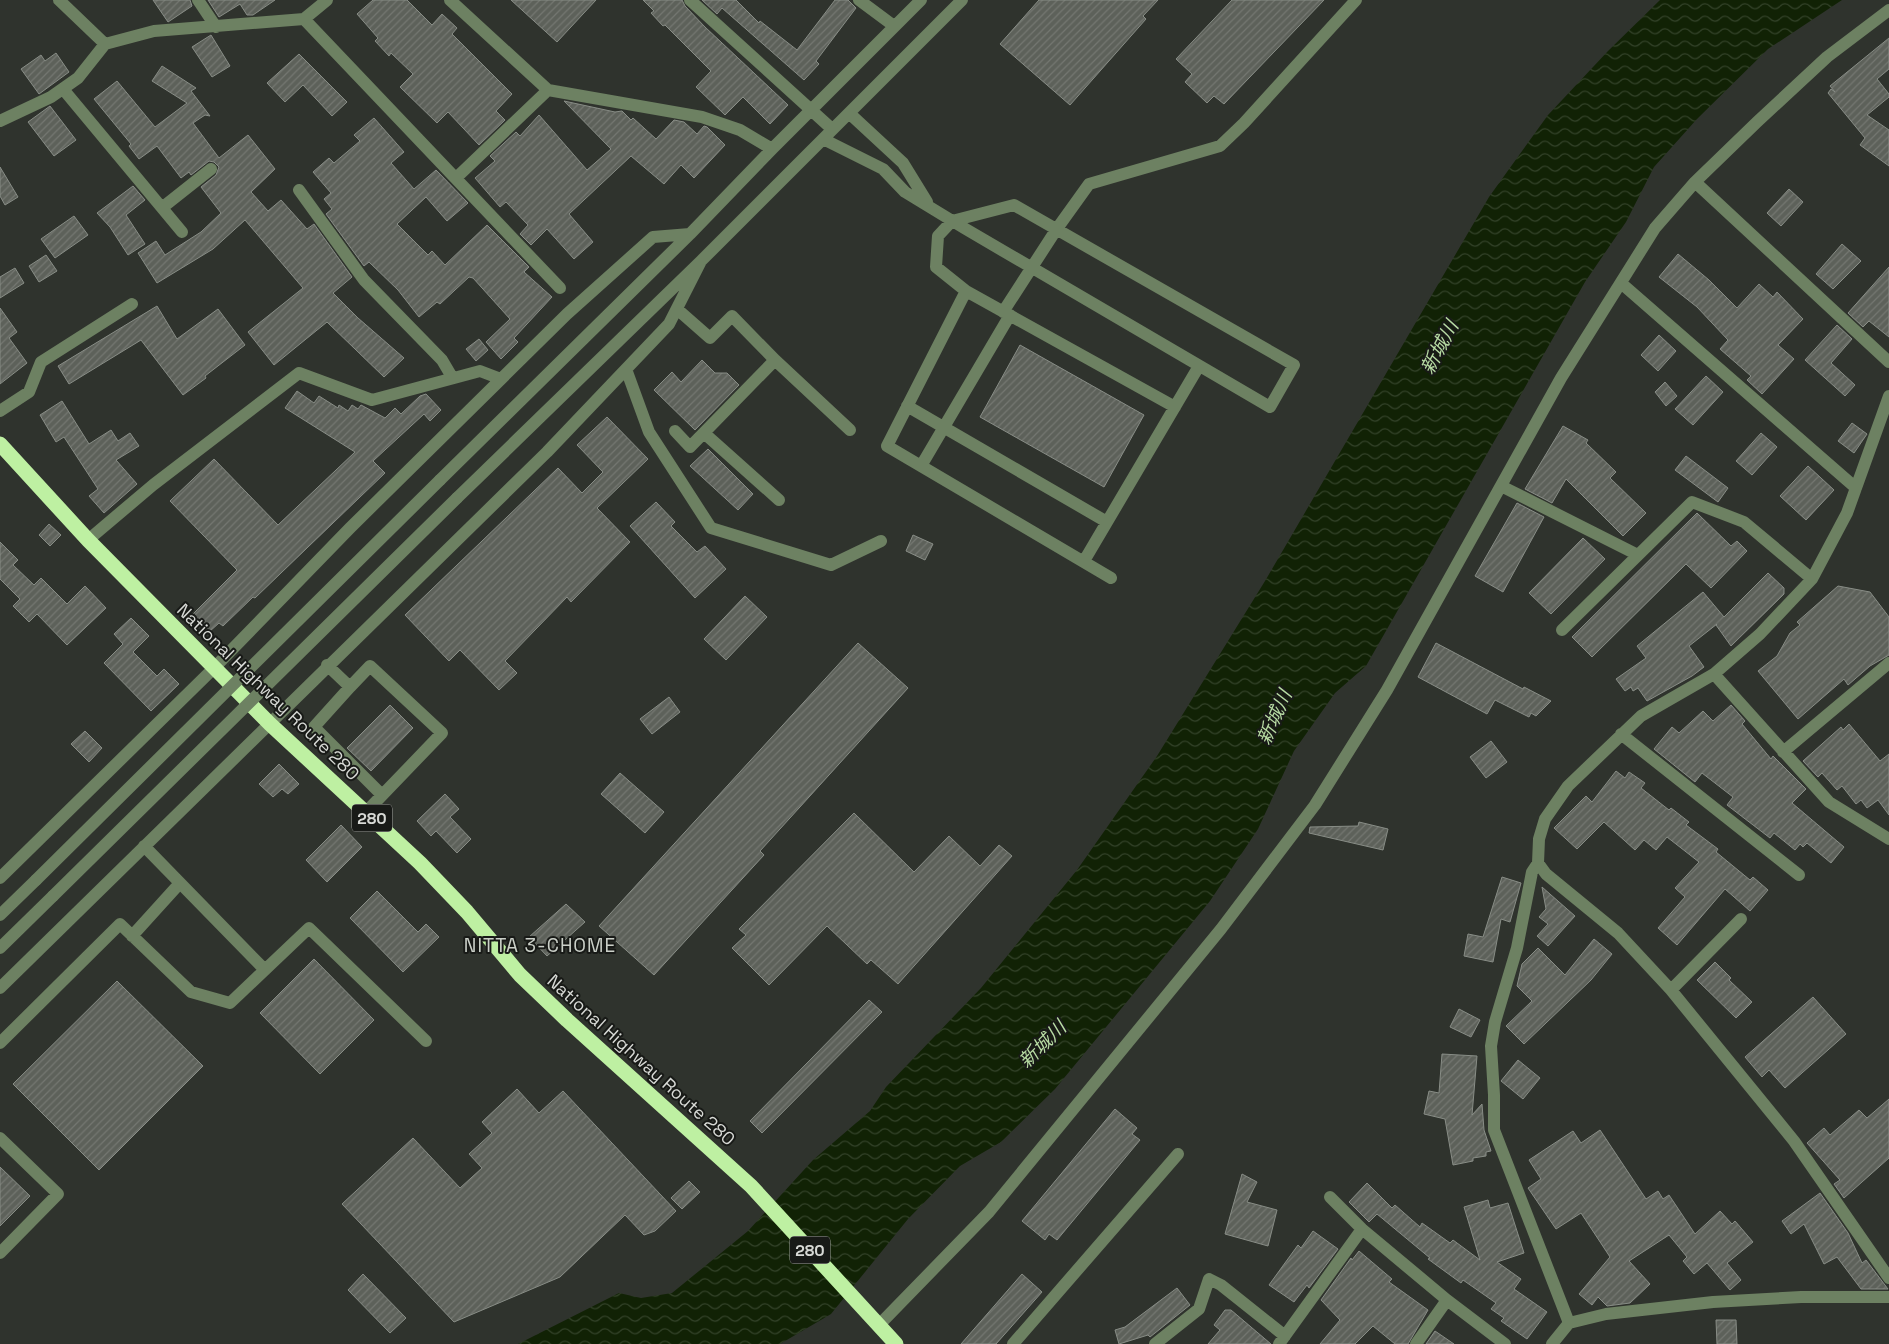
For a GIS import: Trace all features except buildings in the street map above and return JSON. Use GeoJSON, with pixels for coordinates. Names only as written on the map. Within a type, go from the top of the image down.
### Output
{"type":"FeatureCollection","features":[{"type":"Feature","properties":{"kind":"highway","name":"National Highway Route 280"},"geometry":{"type":"LineString","coordinates":[[1,447],[88,540],[270,724],[366,812],[454,898],[520,975],[751,1186],[896,1344]]}},
{"type":"Feature","properties":{"kind":"street"},"geometry":{"type":"LineString","coordinates":[[59,0],[105,44]]}},
{"type":"Feature","properties":{"kind":"street"},"geometry":{"type":"LineString","coordinates":[[198,0],[216,27]]}},
{"type":"Feature","properties":{"kind":"street"},"geometry":{"type":"LineString","coordinates":[[1,117],[51,97],[78,78],[105,44],[154,32],[304,19],[327,0]]}},
{"type":"Feature","properties":{"kind":"street"},"geometry":{"type":"LineString","coordinates":[[450,0],[548,90],[702,117],[740,130],[772,149]]}},
{"type":"Feature","properties":{"kind":"street"},"geometry":{"type":"LineString","coordinates":[[690,0],[832,129]]}},
{"type":"Feature","properties":{"kind":"street"},"geometry":{"type":"LineString","coordinates":[[859,0],[894,26]]}},
{"type":"Feature","properties":{"kind":"street"},"geometry":{"type":"LineString","coordinates":[[0,915],[690,234],[772,149],[922,0]]}},
{"type":"Feature","properties":{"kind":"street"},"geometry":{"type":"LineString","coordinates":[[0,948],[701,260],[962,0]]}},
{"type":"Feature","properties":{"kind":"street"},"geometry":{"type":"LineString","coordinates":[[921,466],[1031,268],[1089,184],[1220,146],[1244,123],[1356,0]]}},
{"type":"Feature","properties":{"kind":"street"},"geometry":{"type":"LineString","coordinates":[[874,1319],[989,1212],[1221,929],[1315,805],[1387,690],[1561,378],[1656,228],[1695,182],[1827,57],[1889,10]]}},
{"type":"Feature","properties":{"kind":"street"},"geometry":{"type":"LineString","coordinates":[[304,19],[560,288]]}},
{"type":"Feature","properties":{"kind":"street"},"geometry":{"type":"LineString","coordinates":[[62,89],[163,207],[182,232]]}},
{"type":"Feature","properties":{"kind":"street"},"geometry":{"type":"LineString","coordinates":[[456,178],[548,90]]}},
{"type":"Feature","properties":{"kind":"street"},"geometry":{"type":"LineString","coordinates":[[849,113],[902,163],[929,205]]}},
{"type":"Feature","properties":{"kind":"street"},"geometry":{"type":"LineString","coordinates":[[823,139],[883,169],[905,192],[929,205],[952,221],[1270,407],[1294,365],[1014,205],[952,221],[938,236],[936,267],[966,291],[1175,407]]}},
{"type":"Feature","properties":{"kind":"street"},"geometry":{"type":"LineString","coordinates":[[163,207],[211,169]]}},
{"type":"Feature","properties":{"kind":"street"},"geometry":{"type":"LineString","coordinates":[[1695,182],[1889,362]]}},
{"type":"Feature","properties":{"kind":"street"},"geometry":{"type":"LineString","coordinates":[[299,190],[364,280],[442,360],[452,377]]}},
{"type":"Feature","properties":{"kind":"street"},"geometry":{"type":"LineString","coordinates":[[0,878],[215,667],[350,528],[567,314],[653,236],[690,234]]}},
{"type":"Feature","properties":{"kind":"street"},"geometry":{"type":"LineString","coordinates":[[0,988],[270,724],[327,665],[547,452],[669,324],[701,260]]}},
{"type":"Feature","properties":{"kind":"street"},"geometry":{"type":"LineString","coordinates":[[1621,283],[1856,488]]}},
{"type":"Feature","properties":{"kind":"street"},"geometry":{"type":"LineString","coordinates":[[966,291],[886,446],[1111,578]]}},
{"type":"Feature","properties":{"kind":"street"},"geometry":{"type":"LineString","coordinates":[[0,411],[29,392],[41,362],[132,304]]}},
{"type":"Feature","properties":{"kind":"street"},"geometry":{"type":"LineString","coordinates":[[677,308],[710,338],[732,316],[775,360],[850,430]]}},
{"type":"Feature","properties":{"kind":"street"},"geometry":{"type":"LineString","coordinates":[[674,431],[690,447],[775,360]]}},
{"type":"Feature","properties":{"kind":"street"},"geometry":{"type":"LineString","coordinates":[[1084,561],[1199,366]]}},
{"type":"Feature","properties":{"kind":"street"},"geometry":{"type":"LineString","coordinates":[[626,369],[649,432],[711,528],[830,565],[881,541]]}},
{"type":"Feature","properties":{"kind":"street"},"geometry":{"type":"LineString","coordinates":[[88,540],[153,485],[299,374],[372,400],[480,371],[501,379]]}},
{"type":"Feature","properties":{"kind":"street"},"geometry":{"type":"LineString","coordinates":[[1568,1323],[1494,1130],[1491,1046],[1494,1022],[1517,948],[1532,872],[1538,863],[1539,838],[1545,819],[1554,803],[1568,786],[1620,734],[1641,716],[1714,674],[1760,634],[1812,579],[1847,512],[1889,396]]}},
{"type":"Feature","properties":{"kind":"street"},"geometry":{"type":"LineString","coordinates":[[907,406],[1107,522]]}},
{"type":"Feature","properties":{"kind":"street"},"geometry":{"type":"LineString","coordinates":[[704,433],[779,500]]}},
{"type":"Feature","properties":{"kind":"street"},"geometry":{"type":"LineString","coordinates":[[1501,486],[1638,555]]}},
{"type":"Feature","properties":{"kind":"street"},"geometry":{"type":"LineString","coordinates":[[1562,630],[1692,502],[1744,522],[1812,579]]}},
{"type":"Feature","properties":{"kind":"street"},"geometry":{"type":"LineString","coordinates":[[1783,752],[1889,663]]}},
{"type":"Feature","properties":{"kind":"street"},"geometry":{"type":"LineString","coordinates":[[327,665],[350,687]]}},
{"type":"Feature","properties":{"kind":"street"},"geometry":{"type":"LineString","coordinates":[[366,812],[442,733],[370,666],[314,727],[382,795]]}},
{"type":"Feature","properties":{"kind":"street"},"geometry":{"type":"LineString","coordinates":[[1714,674],[1830,802],[1889,839]]}},
{"type":"Feature","properties":{"kind":"street"},"geometry":{"type":"LineString","coordinates":[[1620,734],[1798,875]]}},
{"type":"Feature","properties":{"kind":"street"},"geometry":{"type":"LineString","coordinates":[[144,846],[265,970]]}},
{"type":"Feature","properties":{"kind":"street"},"geometry":{"type":"LineString","coordinates":[[1538,863],[1546,874],[1618,933],[1671,990],[1794,1141],[1889,1278]]}},
{"type":"Feature","properties":{"kind":"street"},"geometry":{"type":"LineString","coordinates":[[132,936],[180,883]]}},
{"type":"Feature","properties":{"kind":"street"},"geometry":{"type":"LineString","coordinates":[[1671,990],[1741,919]]}},
{"type":"Feature","properties":{"kind":"street"},"geometry":{"type":"LineString","coordinates":[[0,1043],[120,924],[191,992],[230,1003],[310,928],[426,1040]]}},
{"type":"Feature","properties":{"kind":"street"},"geometry":{"type":"LineString","coordinates":[[0,1138],[58,1194],[0,1252]]}},
{"type":"Feature","properties":{"kind":"street"},"geometry":{"type":"LineString","coordinates":[[1013,1344],[1178,1154]]}},
{"type":"Feature","properties":{"kind":"street"},"geometry":{"type":"LineString","coordinates":[[1330,1197],[1362,1229],[1447,1300],[1505,1344]]}},
{"type":"Feature","properties":{"kind":"street"},"geometry":{"type":"LineString","coordinates":[[1155,1344],[1199,1308],[1209,1279],[1221,1285],[1282,1340],[1362,1229]]}},
{"type":"Feature","properties":{"kind":"street"},"geometry":{"type":"LineString","coordinates":[[1552,1344],[1568,1323],[1606,1314],[1713,1302],[1801,1297],[1889,1297]]}},
{"type":"Feature","properties":{"kind":"street"},"geometry":{"type":"LineString","coordinates":[[1416,1344],[1447,1300]]}},
{"type":"Feature","properties":{"kind":"water","name":"新城川"},"geometry":{"type":"Polygon","coordinates":[[[1660,0],[1842,0],[1768,49],[1697,119],[1654,167],[1626,222],[1585,282],[1366,666],[1335,693],[1294,751],[1258,829],[1210,901],[1055,1089],[1001,1142],[960,1166],[908,1219],[831,1314],[780,1344],[518,1344],[619,1293],[641,1298],[672,1293],[748,1231],[813,1160],[870,1111],[886,1087],[981,988],[1077,870],[1157,756],[1265,581],[1489,197],[1548,115],[1608,51],[1660,0]]]}},
{"type":"Feature","properties":{"kind":"district","name":"NITTA 3-CHOME"},"geometry":{"type":"Point","coordinates":[540,945]}}]}
